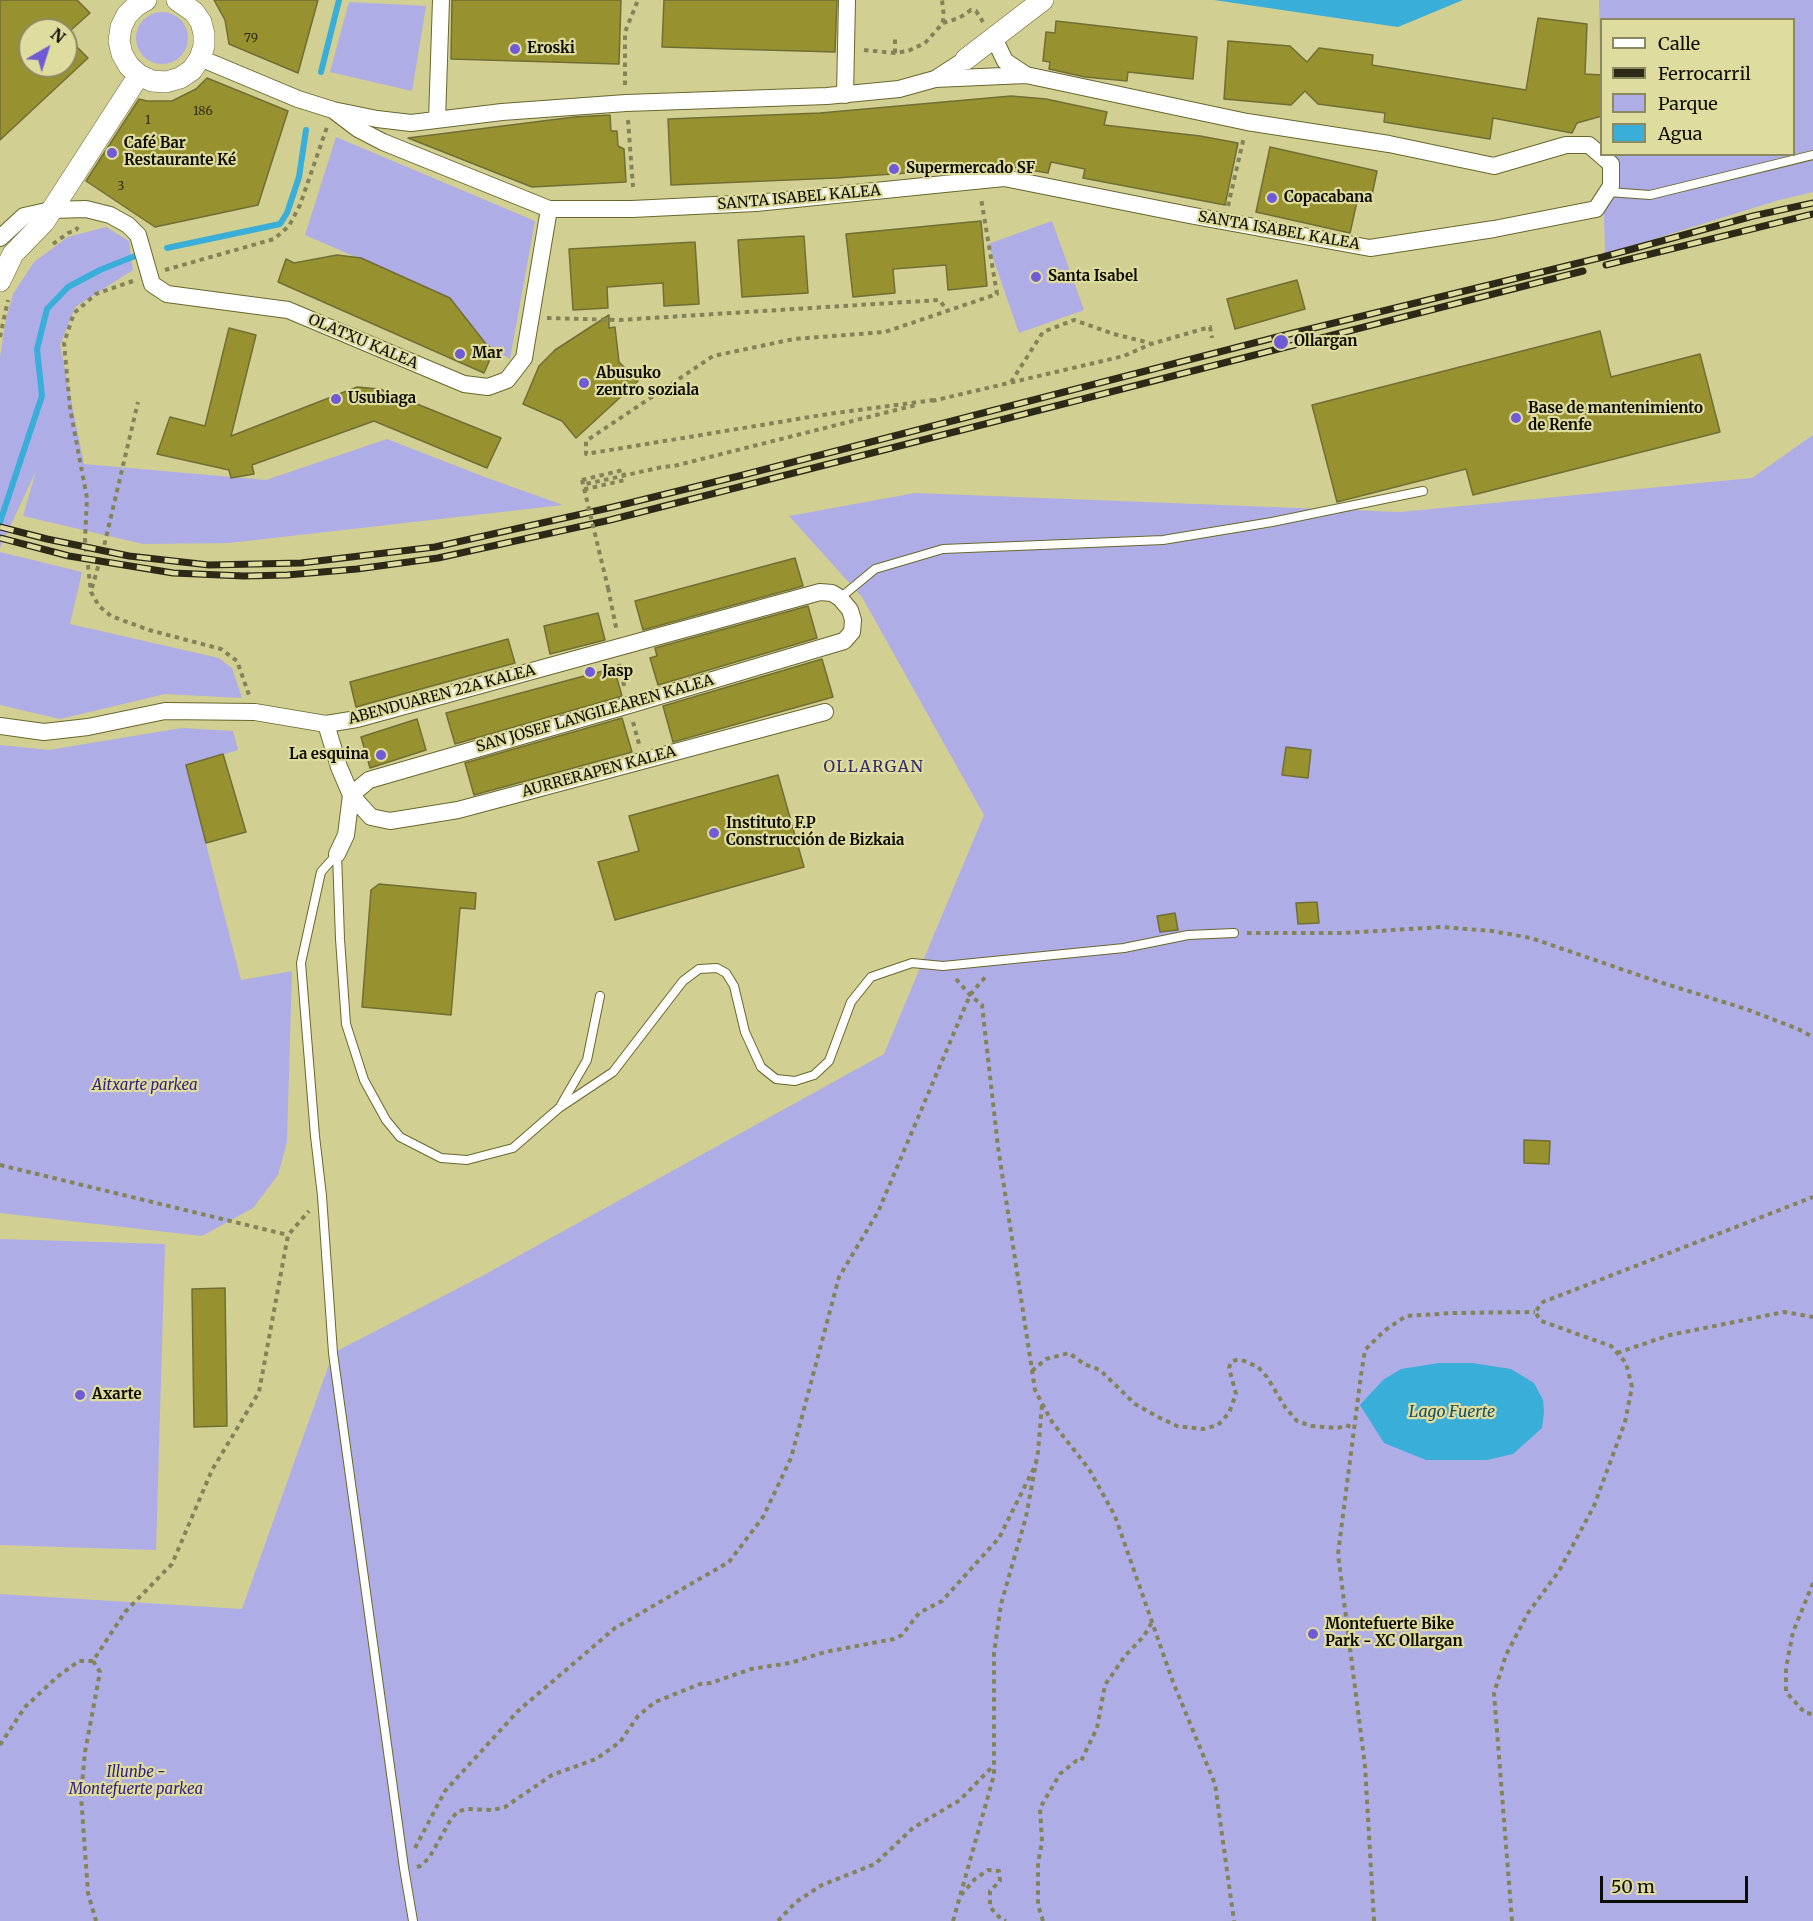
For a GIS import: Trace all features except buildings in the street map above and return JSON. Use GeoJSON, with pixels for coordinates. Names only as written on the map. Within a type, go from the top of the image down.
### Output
{"type":"FeatureCollection","features":[{"type":"Feature","properties":{"kind":"street"},"geometry":{"type":"LineString","coordinates":[[437,120],[441,0]]}},
{"type":"Feature","properties":{"kind":"street"},"geometry":{"type":"LineString","coordinates":[[845,94],[847,0]]}},
{"type":"Feature","properties":{"kind":"street"},"geometry":{"type":"LineString","coordinates":[[966,59],[1043,0]]}},
{"type":"Feature","properties":{"kind":"street"},"geometry":{"type":"LineString","coordinates":[[138,2],[121,27],[119,41],[122,54],[129,66],[139,75],[152,81],[166,82],[180,78],[192,70],[204,46],[201,22],[183,1]]}},
{"type":"Feature","properties":{"kind":"street"},"geometry":{"type":"LineString","coordinates":[[999,34],[1005,61],[1026,75]]}},
{"type":"Feature","properties":{"kind":"street","name":"SANTA ISABEL KALEA"},"geometry":{"type":"LineString","coordinates":[[200,58],[298,99],[333,110],[411,123],[502,112],[626,103],[845,94],[899,89],[935,79],[966,59]]}},
{"type":"Feature","properties":{"kind":"street"},"geometry":{"type":"LineString","coordinates":[[5,286],[13,254],[44,222],[139,75]]}},
{"type":"Feature","properties":{"kind":"street"},"geometry":{"type":"LineString","coordinates":[[935,79],[1026,75],[1247,122],[1389,144],[1494,166],[1566,145],[1589,146],[1600,155]]}},
{"type":"Feature","properties":{"kind":"street","name":"SANTA ISABEL KALEA"},"geometry":{"type":"LineString","coordinates":[[333,110],[358,129],[384,142],[549,208],[632,209],[756,203],[1004,178],[1370,248],[1494,230],[1596,209],[1607,192]]}},
{"type":"Feature","properties":{"kind":"street"},"geometry":{"type":"LineString","coordinates":[[1601,156],[1611,164],[1611,186],[1607,192]]}},
{"type":"Feature","properties":{"kind":"street"},"geometry":{"type":"LineString","coordinates":[[71,177],[86,209]]}},
{"type":"Feature","properties":{"kind":"street","name":"OLATXU KALEA"},"geometry":{"type":"LineString","coordinates":[[148,275],[152,284],[158,289],[176,296],[288,310],[464,384],[488,387],[505,382],[520,365],[526,348],[549,208]]}},
{"type":"Feature","properties":{"kind":"street"},"geometry":{"type":"LineString","coordinates":[[0,238],[24,216],[51,210],[86,209],[110,215],[128,225],[138,235],[148,275]]}},
{"type":"Feature","properties":{"kind":"street","name":"ABENDUAREN 22A KALEA"},"geometry":{"type":"LineString","coordinates":[[0,726],[44,732],[88,727],[165,711],[255,712],[326,724],[357,719],[820,592],[832,593],[840,598]]}},
{"type":"Feature","properties":{"kind":"street","name":"SAN JOSEF LANGILEAREN KALEA"},"geometry":{"type":"LineString","coordinates":[[351,795],[369,780],[843,641],[852,632],[853,620],[850,610],[840,598]]}},
{"type":"Feature","properties":{"kind":"street","name":"AURRERAPEN KALEA"},"geometry":{"type":"LineString","coordinates":[[351,795],[371,817],[390,821],[458,810],[825,712]]}},
{"type":"Feature","properties":{"kind":"street"},"geometry":{"type":"LineString","coordinates":[[326,724],[339,767],[351,795],[346,835],[337,854]]}},
{"type":"Feature","properties":{"kind":"lane"},"geometry":{"type":"LineString","coordinates":[[1607,192],[1650,195],[1813,155]]}},
{"type":"Feature","properties":{"kind":"lane"},"geometry":{"type":"LineString","coordinates":[[840,598],[875,568],[943,549],[1163,540],[1272,522],[1423,491]]}},
{"type":"Feature","properties":{"kind":"lane"},"geometry":{"type":"LineString","coordinates":[[337,854],[346,1024],[364,1080],[386,1120],[400,1137],[441,1158],[467,1160],[513,1148],[559,1108],[613,1072],[683,981],[699,969],[717,968],[726,973],[734,986],[745,1032],[761,1067],[776,1079],[795,1081],[814,1075],[829,1061],[851,1002],[871,976],[912,963],[943,966],[1124,948],[1188,935],[1234,933]]}},
{"type":"Feature","properties":{"kind":"lane"},"geometry":{"type":"LineString","coordinates":[[337,854],[321,872],[301,963],[333,1353],[404,1868],[414,1921]]}},
{"type":"Feature","properties":{"kind":"lane"},"geometry":{"type":"LineString","coordinates":[[559,1108],[580,1076],[587,1060],[600,996]]}},
{"type":"Feature","properties":{"kind":"path"},"geometry":{"type":"LineString","coordinates":[[625,92],[625,32],[638,0]]}},
{"type":"Feature","properties":{"kind":"path"},"geometry":{"type":"LineString","coordinates":[[845,50],[895,53],[908,51],[925,44],[942,24],[944,17],[942,0]]}},
{"type":"Feature","properties":{"kind":"path"},"geometry":{"type":"LineString","coordinates":[[942,24],[971,10],[976,11],[999,34]]}},
{"type":"Feature","properties":{"kind":"path"},"geometry":{"type":"LineString","coordinates":[[895,36],[895,53]]}},
{"type":"Feature","properties":{"kind":"path"},"geometry":{"type":"LineString","coordinates":[[255,712],[237,661],[222,650],[149,630],[111,616],[99,606],[91,592],[85,540],[87,498],[70,408],[64,343],[74,313],[96,294],[148,275],[274,239],[289,226],[300,205],[333,110]]}},
{"type":"Feature","properties":{"kind":"path"},"geometry":{"type":"LineString","coordinates":[[627,116],[633,187]]}},
{"type":"Feature","properties":{"kind":"path"},"geometry":{"type":"LineString","coordinates":[[1224,220],[1247,122]]}},
{"type":"Feature","properties":{"kind":"path"},"geometry":{"type":"LineString","coordinates":[[934,400],[828,414],[585,454],[586,441],[713,356],[794,339],[885,332],[997,294],[981,196]]}},
{"type":"Feature","properties":{"kind":"path"},"geometry":{"type":"LineString","coordinates":[[50,246],[76,230],[86,209]]}},
{"type":"Feature","properties":{"kind":"path"},"geometry":{"type":"LineString","coordinates":[[0,337],[5,286]]}},
{"type":"Feature","properties":{"kind":"path"},"geometry":{"type":"LineString","coordinates":[[531,317],[619,320],[939,300],[948,310]]}},
{"type":"Feature","properties":{"kind":"path"},"geometry":{"type":"LineString","coordinates":[[1011,382],[1042,332],[1074,320],[1151,344]]}},
{"type":"Feature","properties":{"kind":"path"},"geometry":{"type":"LineString","coordinates":[[616,649],[612,635],[618,634],[582,480],[623,470],[625,480],[586,489],[585,484],[620,477],[630,474],[662,467],[674,466],[934,400],[1124,356],[1151,344],[1210,327],[1212,338]]}},
{"type":"Feature","properties":{"kind":"path"},"geometry":{"type":"LineString","coordinates":[[91,592],[138,402]]}},
{"type":"Feature","properties":{"kind":"path"},"geometry":{"type":"LineString","coordinates":[[1234,933],[1344,933],[1442,927],[1531,938],[1746,1009],[1813,1037]]}},
{"type":"Feature","properties":{"kind":"path"},"geometry":{"type":"LineString","coordinates":[[404,1868],[446,1791],[518,1711],[615,1628],[729,1562],[763,1517],[791,1458],[839,1277],[878,1212],[970,995],[982,1005],[998,1147],[1035,1390],[1052,1422],[1089,1469],[1115,1516],[1173,1682],[1215,1784],[1234,1921]]}},
{"type":"Feature","properties":{"kind":"path"},"geometry":{"type":"LineString","coordinates":[[0,1165],[288,1235]]}},
{"type":"Feature","properties":{"kind":"path"},"geometry":{"type":"LineString","coordinates":[[93,1661],[125,1612],[172,1564],[212,1470],[259,1392],[288,1235],[322,1197]]}},
{"type":"Feature","properties":{"kind":"path"},"geometry":{"type":"LineString","coordinates":[[1535,1312],[1543,1302],[1813,1197]]}},
{"type":"Feature","properties":{"kind":"path"},"geometry":{"type":"LineString","coordinates":[[1512,1921],[1494,1692],[1506,1656],[1528,1613],[1559,1571],[1594,1506],[1625,1422],[1632,1387],[1626,1363],[1611,1346],[1541,1321],[1535,1312]]}},
{"type":"Feature","properties":{"kind":"path"},"geometry":{"type":"LineString","coordinates":[[1374,1921],[1365,1766],[1338,1554],[1365,1350],[1384,1331],[1406,1316],[1535,1312]]}},
{"type":"Feature","properties":{"kind":"path"},"geometry":{"type":"LineString","coordinates":[[1617,1353],[1670,1335],[1774,1313],[1784,1312],[1813,1317]]}},
{"type":"Feature","properties":{"kind":"path"},"geometry":{"type":"LineString","coordinates":[[1032,1371],[1046,1359],[1069,1353],[1084,1364],[1100,1370],[1136,1404],[1158,1417],[1177,1426],[1203,1429],[1218,1425],[1229,1413],[1236,1394],[1229,1376],[1229,1368],[1231,1362],[1236,1359],[1242,1360],[1258,1367],[1267,1377],[1284,1407],[1297,1421],[1311,1426],[1338,1428],[1346,1425],[1353,1428]]}},
{"type":"Feature","properties":{"kind":"path"},"geometry":{"type":"LineString","coordinates":[[953,1921],[994,1775],[994,1653],[1002,1604],[1026,1517],[1036,1464],[1042,1403]]}},
{"type":"Feature","properties":{"kind":"path"},"geometry":{"type":"LineString","coordinates":[[404,1868],[420,1866],[429,1858],[457,1812],[466,1809],[493,1810],[505,1807],[552,1775],[596,1759],[620,1742],[638,1716],[655,1702],[700,1684],[711,1683],[751,1669],[790,1663],[902,1635],[919,1613],[942,1601],[999,1538],[1036,1464]]}},
{"type":"Feature","properties":{"kind":"path"},"geometry":{"type":"LineString","coordinates":[[1813,1583],[1792,1632],[1786,1668],[1786,1692],[1805,1713],[1813,1714]]}},
{"type":"Feature","properties":{"kind":"path"},"geometry":{"type":"LineString","coordinates":[[1043,1921],[1038,1905],[1038,1863],[1042,1842],[1040,1808],[1060,1774],[1076,1761],[1081,1761],[1097,1728],[1105,1685],[1114,1670],[1144,1636],[1152,1622]]}},
{"type":"Feature","properties":{"kind":"path"},"geometry":{"type":"LineString","coordinates":[[0,1744],[26,1707],[57,1677],[78,1661],[93,1661]]}},
{"type":"Feature","properties":{"kind":"path"},"geometry":{"type":"LineString","coordinates":[[93,1661],[100,1672],[85,1752],[81,1795],[88,1893],[96,1921]]}},
{"type":"Feature","properties":{"kind":"path"},"geometry":{"type":"LineString","coordinates":[[778,1921],[796,1902],[822,1885],[875,1864],[913,1828],[960,1800],[994,1765]]}},
{"type":"Feature","properties":{"kind":"path"},"geometry":{"type":"LineString","coordinates":[[960,1896],[975,1879],[988,1870],[999,1871],[1000,1881],[990,1891],[990,1907],[1006,1921]]}},
{"type":"Feature","properties":{"kind":"green space"},"geometry":{"type":"Polygon","coordinates":[[[1599,0],[1813,0],[1813,192],[1779,200],[1603,257],[1605,250],[1602,156],[1795,156],[1795,18],[1600,18],[1600,61],[1599,0]]]}},
{"type":"Feature","properties":{"kind":"green space"},"geometry":{"type":"Polygon","coordinates":[[[349,2],[426,6],[412,91],[330,72],[349,2]]]}},
{"type":"Feature","properties":{"kind":"green space"},"geometry":{"type":"Polygon","coordinates":[[[162,12],[172,14],[180,20],[186,28],[188,38],[186,48],[180,56],[172,62],[162,64],[152,62],[144,56],[138,48],[136,38],[138,28],[144,20],[152,14],[162,12]]]}},
{"type":"Feature","properties":{"kind":"green space"},"geometry":{"type":"Polygon","coordinates":[[[336,137],[535,221],[510,359],[486,344],[450,298],[305,235],[336,137]]]}},
{"type":"Feature","properties":{"kind":"green space","name":"Santa Isabel"},"geometry":{"type":"Polygon","coordinates":[[[1052,221],[1084,310],[1019,333],[988,244],[1052,221]]]}},
{"type":"Feature","properties":{"kind":"green space"},"geometry":{"type":"Polygon","coordinates":[[[106,227],[129,241],[133,270],[75,307],[60,345],[84,464],[266,480],[387,439],[563,505],[229,543],[143,544],[23,516],[36,471],[0,548],[0,357],[6,319],[13,294],[34,262],[68,237],[106,227]]]}},
{"type":"Feature","properties":{"kind":"green space","name":"Illunbe - Montefuerte parkea"},"geometry":{"type":"Polygon","coordinates":[[[1813,435],[1813,1921],[0,1921],[0,1594],[242,1609],[333,1353],[482,1276],[884,1054],[984,815],[862,597],[789,516],[915,493],[1400,512],[1752,478],[1813,435]]]}},
{"type":"Feature","properties":{"kind":"green space"},"geometry":{"type":"Polygon","coordinates":[[[0,552],[82,572],[70,624],[219,658],[232,668],[242,698],[165,694],[60,719],[0,705],[0,552]]]}},
{"type":"Feature","properties":{"kind":"green space","name":"Aitxarte parkea"},"geometry":{"type":"Polygon","coordinates":[[[182,728],[233,731],[238,750],[186,766],[241,980],[292,971],[287,1142],[278,1175],[253,1208],[202,1236],[0,1213],[0,745],[49,750],[182,728]]]}},
{"type":"Feature","properties":{"kind":"green space","name":"Axarte"},"geometry":{"type":"Polygon","coordinates":[[[0,1239],[165,1244],[156,1550],[0,1545],[0,1239]]]}},
{"type":"Feature","properties":{"kind":"water"},"geometry":{"type":"Polygon","coordinates":[[[1214,0],[1463,0],[1398,27],[1214,0]]]}},
{"type":"Feature","properties":{"kind":"water","name":"Lago Fuerte"},"geometry":{"type":"Polygon","coordinates":[[[1439,1363],[1472,1363],[1511,1369],[1534,1383],[1543,1400],[1542,1428],[1513,1454],[1487,1460],[1426,1460],[1384,1443],[1360,1405],[1383,1380],[1401,1369],[1439,1363]]]}},
{"type":"Feature","properties":{"kind":"waterway"},"geometry":{"type":"LineString","coordinates":[[321,72],[339,0]]}},
{"type":"Feature","properties":{"kind":"waterway"},"geometry":{"type":"LineString","coordinates":[[167,248],[280,224],[287,213],[299,177],[306,130]]}},
{"type":"Feature","properties":{"kind":"waterway"},"geometry":{"type":"LineString","coordinates":[[0,522],[42,396],[37,349],[47,309],[68,287],[100,270],[135,256]]}},
{"type":"Feature","properties":{"kind":"railway"},"geometry":{"type":"LineString","coordinates":[[0,527],[129,556],[209,565],[301,563],[435,547],[743,475],[1281,336],[1603,257],[1753,216],[1813,203]]}},
{"type":"Feature","properties":{"kind":"railway"},"geometry":{"type":"LineString","coordinates":[[1606,265],[1813,214]]}},
{"type":"Feature","properties":{"kind":"railway"},"geometry":{"type":"LineString","coordinates":[[0,538],[69,556],[173,573],[287,575],[357,569],[438,558],[610,520],[1583,271]]}},
{"type":"Feature","properties":{"kind":"place","name":"Eroski"},"geometry":{"type":"Point","coordinates":[515,49]}},
{"type":"Feature","properties":{"kind":"place","name":"Café Bar Restaurante Ké"},"geometry":{"type":"Point","coordinates":[112,153]}},
{"type":"Feature","properties":{"kind":"place","name":"Supermercado SF"},"geometry":{"type":"Point","coordinates":[894,169]}},
{"type":"Feature","properties":{"kind":"place","name":"Copacabana"},"geometry":{"type":"Point","coordinates":[1272,198]}},
{"type":"Feature","properties":{"kind":"place","name":"Santa Isabel"},"geometry":{"type":"Point","coordinates":[1036,277]}},
{"type":"Feature","properties":{"kind":"place","name":"Ollargan"},"geometry":{"type":"Point","coordinates":[1281,342]}},
{"type":"Feature","properties":{"kind":"place","name":"Mar"},"geometry":{"type":"Point","coordinates":[460,354]}},
{"type":"Feature","properties":{"kind":"place","name":"Abusuko zentro soziala"},"geometry":{"type":"Point","coordinates":[584,383]}},
{"type":"Feature","properties":{"kind":"place","name":"Usubiaga"},"geometry":{"type":"Point","coordinates":[336,399]}},
{"type":"Feature","properties":{"kind":"place","name":"Base de mantenimiento de Renfe"},"geometry":{"type":"Point","coordinates":[1516,418]}},
{"type":"Feature","properties":{"kind":"place","name":"Jasp"},"geometry":{"type":"Point","coordinates":[590,672]}},
{"type":"Feature","properties":{"kind":"place","name":"La esquina"},"geometry":{"type":"Point","coordinates":[381,755]}},
{"type":"Feature","properties":{"kind":"place","name":"Instituto F.P Construcción de Bizkaia"},"geometry":{"type":"Point","coordinates":[714,833]}},
{"type":"Feature","properties":{"kind":"place","name":"Axarte"},"geometry":{"type":"Point","coordinates":[80,1395]}},
{"type":"Feature","properties":{"kind":"place","name":"Montefuerte Bike Park - XC Ollargan"},"geometry":{"type":"Point","coordinates":[1313,1634]}},
{"type":"Feature","properties":{"kind":"district","name":"OLLARGAN"},"geometry":{"type":"Point","coordinates":[874,767]}}]}
